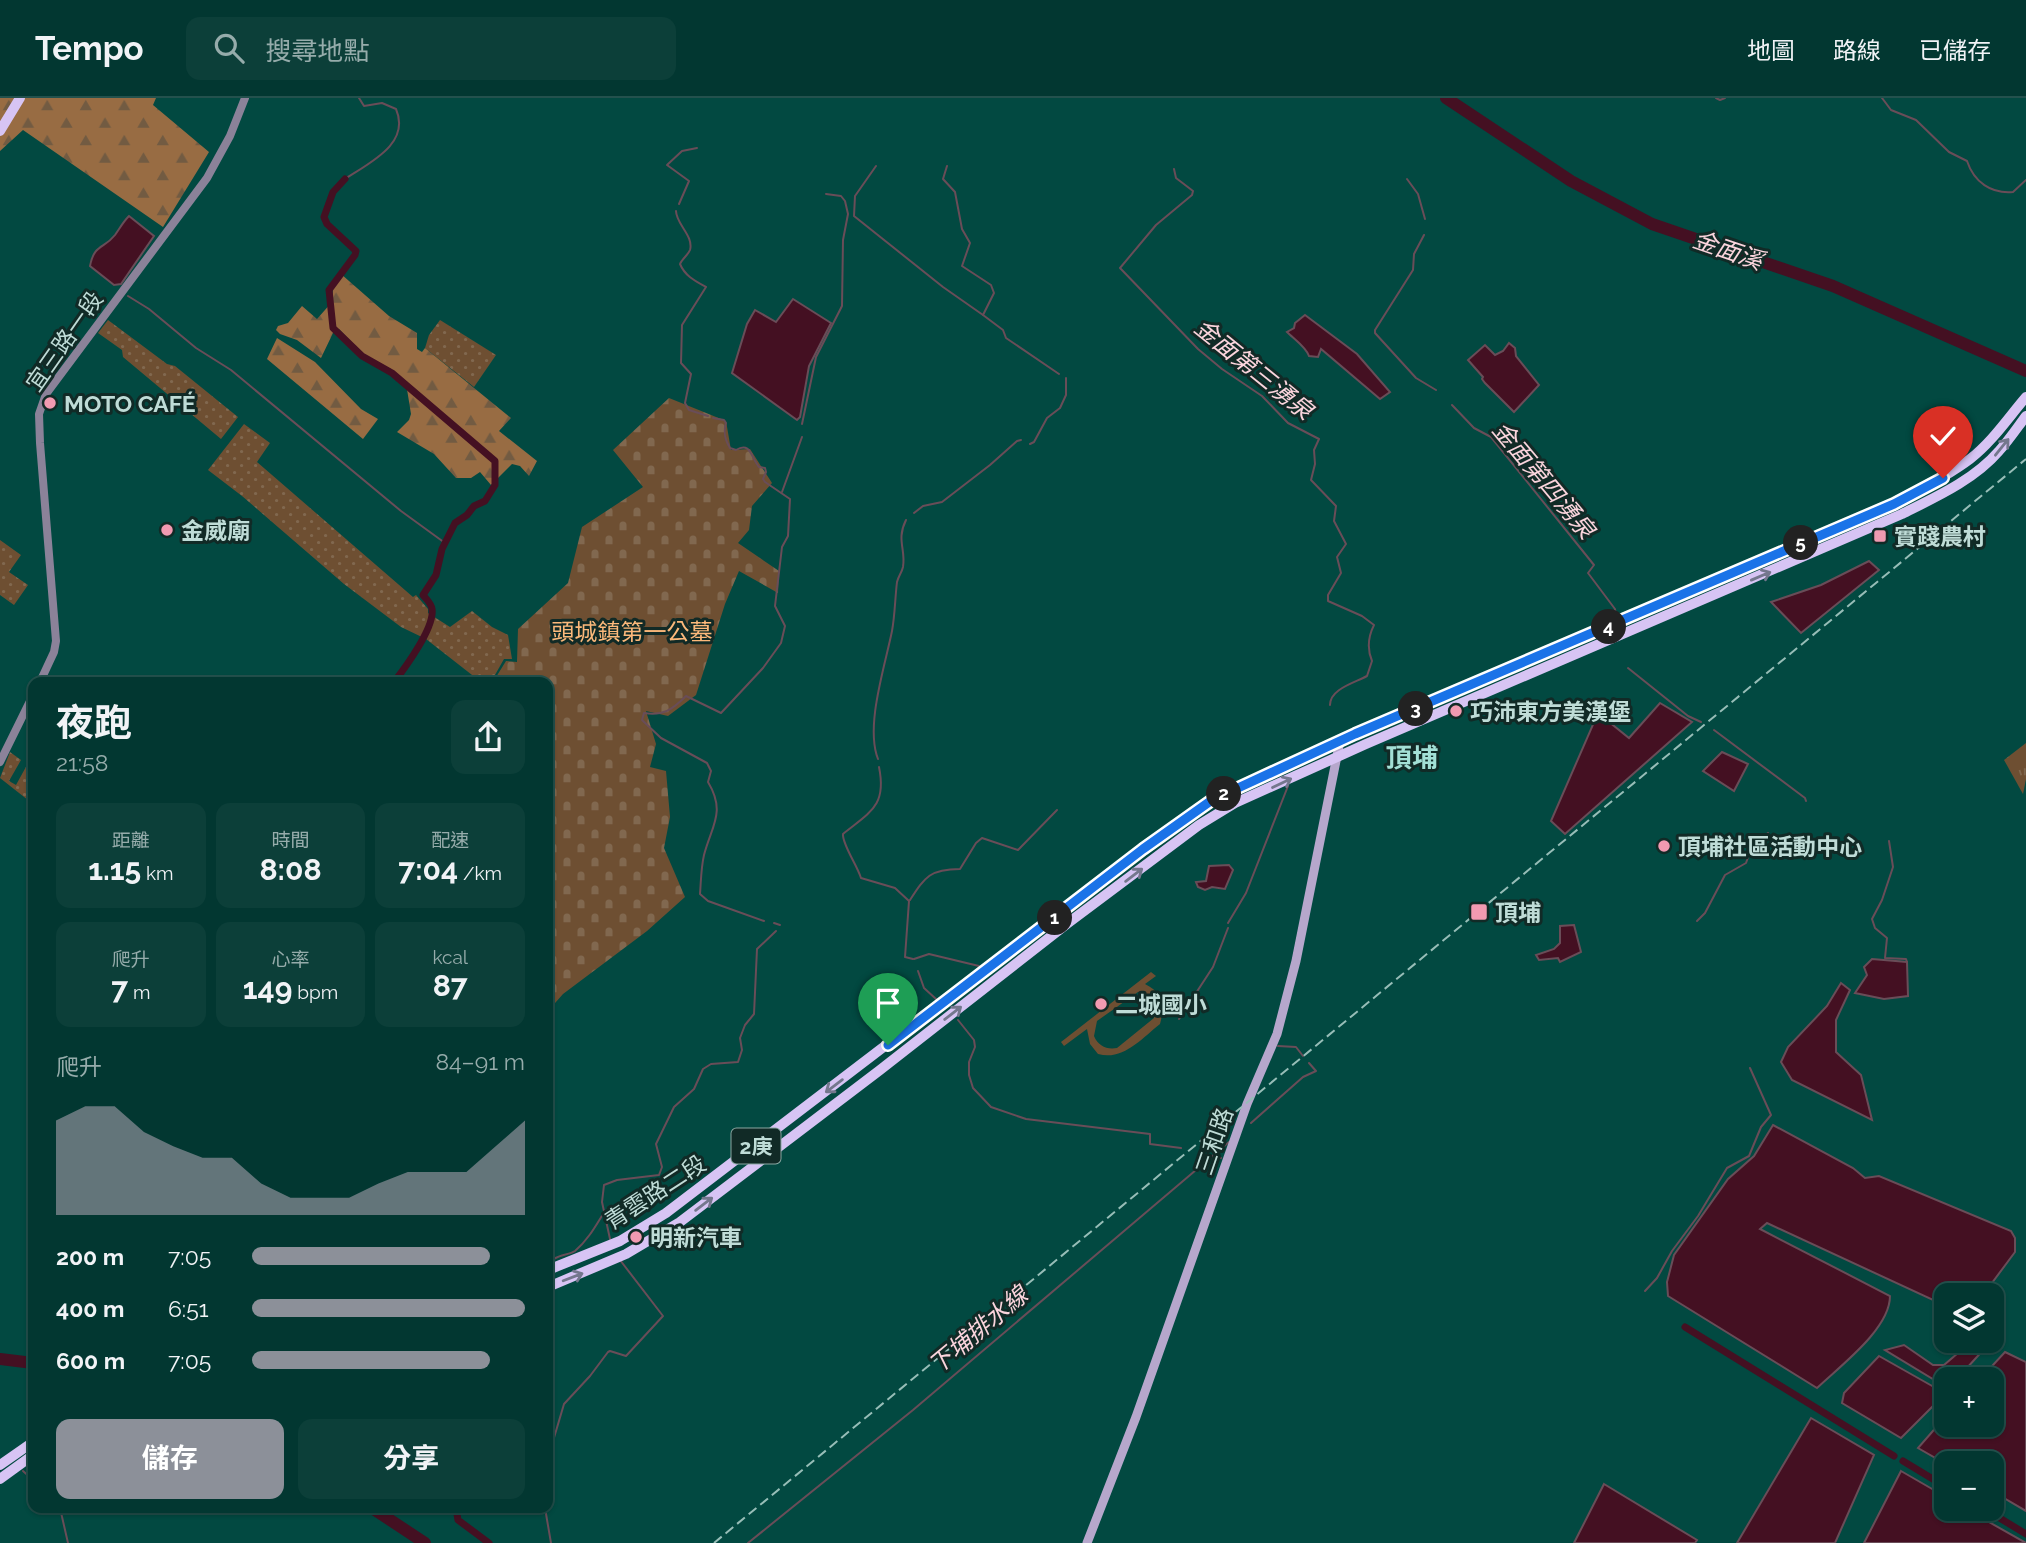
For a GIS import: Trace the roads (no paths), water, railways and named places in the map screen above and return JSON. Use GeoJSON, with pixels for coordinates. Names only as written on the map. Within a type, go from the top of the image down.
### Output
{"type":"FeatureCollection","features":[{"type":"Feature","properties":{"kind":"main road"},"geometry":{"type":"LineString","coordinates":[[0,131],[20,98]]}},
{"type":"Feature","properties":{"kind":"main road","name":"青雲路二段"},"geometry":{"type":"LineString","coordinates":[[553,1268],[620,1241],[666,1213],[1200,807],[1340,741],[1894,504],[1943,478],[1971,458],[2026,397]]}},
{"type":"Feature","properties":{"kind":"main road","name":"青雲路二段"},"geometry":{"type":"LineString","coordinates":[[553,1285],[626,1254],[680,1222],[1199,825],[1235,803],[1902,514],[1946,492],[1985,466],[2026,416]]}},
{"type":"Feature","properties":{"kind":"main road","name":"三和路"},"geometry":{"type":"LineString","coordinates":[[1087,1543],[1136,1417],[1247,1104],[1277,1034],[1296,961],[1340,741]]}},
{"type":"Feature","properties":{"kind":"main road"},"geometry":{"type":"LineString","coordinates":[[1061,913],[1070,925]]}},
{"type":"Feature","properties":{"kind":"main road"},"geometry":{"type":"LineString","coordinates":[[0,1465],[28,1445]]}},
{"type":"Feature","properties":{"kind":"main road"},"geometry":{"type":"LineString","coordinates":[[0,1479],[28,1459]]}},
{"type":"Feature","properties":{"kind":"street","name":"宜三路一段"},"geometry":{"type":"LineString","coordinates":[[42,677],[56,641],[40,443],[41,403],[68,362],[207,178],[230,136],[245,98]]}},
{"type":"Feature","properties":{"kind":"street"},"geometry":{"type":"LineString","coordinates":[[0,762],[28,705]]}},
{"type":"Feature","properties":{"kind":"waterway"},"geometry":{"type":"LineString","coordinates":[[345,179],[376,159],[393,142],[398,132],[396,109],[382,103],[364,106],[359,98]]}},
{"type":"Feature","properties":{"kind":"waterway","name":"金面溪"},"geometry":{"type":"LineString","coordinates":[[1446,98],[1571,181],[1652,224],[1833,286],[2026,371]]}},
{"type":"Feature","properties":{"kind":"waterway"},"geometry":{"type":"LineString","coordinates":[[1716,98],[1725,98]]}},
{"type":"Feature","properties":{"kind":"waterway"},"geometry":{"type":"LineString","coordinates":[[1882,98],[1891,110],[1916,120],[1949,152],[1967,161],[1979,181],[1991,189],[2013,192],[2026,180]]}},
{"type":"Feature","properties":{"kind":"waterway"},"geometry":{"type":"LineString","coordinates":[[679,204],[689,181],[667,165],[682,151],[697,148]]}},
{"type":"Feature","properties":{"kind":"waterway"},"geometry":{"type":"LineString","coordinates":[[876,166],[855,196],[854,216],[943,287],[983,315]]}},
{"type":"Feature","properties":{"kind":"waterway"},"geometry":{"type":"LineString","coordinates":[[947,166],[943,179],[955,192],[962,229],[970,243],[962,266],[991,285],[994,293],[983,315],[1003,330],[1006,338],[1059,374]]}},
{"type":"Feature","properties":{"kind":"waterway","name":"金面第三湧泉"},"geometry":{"type":"LineString","coordinates":[[1174,169],[1176,178],[1193,191],[1192,195],[1156,225],[1120,268],[1198,349],[1262,396],[1288,423],[1319,439],[1314,450],[1315,464],[1311,480],[1336,506],[1334,521],[1346,544],[1337,557],[1341,573],[1328,595],[1328,601],[1362,616],[1374,625],[1369,643],[1372,661],[1367,676],[1338,691],[1331,699],[1330,705]]}},
{"type":"Feature","properties":{"kind":"waterway"},"geometry":{"type":"LineString","coordinates":[[345,179],[333,192],[324,217],[327,224],[356,251],[329,290],[333,328],[362,356],[392,373],[495,461],[495,485],[485,501],[474,506],[455,523],[442,549],[436,575],[423,595],[432,609],[429,626],[398,677]]}},
{"type":"Feature","properties":{"kind":"waterway","name":"金面第四湧泉"},"geometry":{"type":"LineString","coordinates":[[1407,179],[1418,194],[1425,219]]}},
{"type":"Feature","properties":{"kind":"waterway"},"geometry":{"type":"LineString","coordinates":[[802,424],[816,357],[842,306],[843,240],[848,214],[841,196],[826,194]]}},
{"type":"Feature","properties":{"kind":"waterway"},"geometry":{"type":"LineString","coordinates":[[676,211],[691,245],[680,264],[688,275],[706,287],[682,325],[681,363],[691,374],[685,403],[689,410],[708,416]]}},
{"type":"Feature","properties":{"kind":"waterway","name":"金面第四湧泉"},"geometry":{"type":"LineString","coordinates":[[1424,235],[1414,254],[1413,270],[1375,333],[1416,378],[1436,390]]}},
{"type":"Feature","properties":{"kind":"waterway"},"geometry":{"type":"LineString","coordinates":[[128,296],[149,309],[196,348],[231,370],[401,511],[445,543]]}},
{"type":"Feature","properties":{"kind":"waterway"},"geometry":{"type":"LineString","coordinates":[[1030,444],[1034,442],[1047,418],[1060,408],[1066,395],[1066,378]]}},
{"type":"Feature","properties":{"kind":"waterway","name":"金面第四湧泉"},"geometry":{"type":"LineString","coordinates":[[1452,405],[1474,428],[1491,437],[1594,565],[1588,573],[1615,609],[1616,616]]}},
{"type":"Feature","properties":{"kind":"waterway"},"geometry":{"type":"LineString","coordinates":[[713,418],[726,423],[725,436],[730,448],[748,449],[759,467],[765,468],[765,482],[790,499],[788,536],[782,547],[775,606],[785,626],[781,643],[763,668],[721,713],[686,696],[667,711],[657,714],[644,713],[642,720],[661,738],[707,763],[711,771],[708,782],[717,810],[703,860],[700,894],[708,901],[764,921]]}},
{"type":"Feature","properties":{"kind":"waterway"},"geometry":{"type":"LineString","coordinates":[[782,492],[802,437]]}},
{"type":"Feature","properties":{"kind":"waterway"},"geometry":{"type":"LineString","coordinates":[[914,513],[923,506],[942,502],[1021,440]]}},
{"type":"Feature","properties":{"kind":"waterway"},"geometry":{"type":"LineString","coordinates":[[878,759],[874,730],[875,713],[892,631],[897,582],[904,561],[901,539],[906,520]]}},
{"type":"Feature","properties":{"kind":"waterway","name":"金面第四湧泉"},"geometry":{"type":"LineString","coordinates":[[1628,668],[1688,716],[1701,722]]}},
{"type":"Feature","properties":{"kind":"waterway","name":"金面第四湧泉"},"geometry":{"type":"LineString","coordinates":[[1714,730],[1806,801]]}},
{"type":"Feature","properties":{"kind":"waterway"},"geometry":{"type":"LineString","coordinates":[[879,767],[881,791],[878,800],[868,813],[843,834],[843,838],[861,878],[895,888],[909,901],[905,957],[913,959]]}},
{"type":"Feature","properties":{"kind":"waterway","name":"金面第三湧泉"},"geometry":{"type":"LineString","coordinates":[[1228,923],[1246,893],[1288,786]]}},
{"type":"Feature","properties":{"kind":"waterway"},"geometry":{"type":"LineString","coordinates":[[910,900],[929,876],[960,869],[982,838],[1018,850],[1057,810]]}},
{"type":"Feature","properties":{"kind":"waterway","name":"金面第四湧泉"},"geometry":{"type":"LineString","coordinates":[[1697,921],[1705,913],[1725,875],[1746,863],[1752,846],[1768,833]]}},
{"type":"Feature","properties":{"kind":"waterway"},"geometry":{"type":"LineString","coordinates":[[1889,841],[1893,867],[1882,900],[1872,919],[1875,928],[1887,938],[1885,958],[1906,959],[1907,962]]}},
{"type":"Feature","properties":{"kind":"waterway"},"geometry":{"type":"LineString","coordinates":[[774,923],[780,925]]}},
{"type":"Feature","properties":{"kind":"waterway","name":"金面第三湧泉"},"geometry":{"type":"LineString","coordinates":[[1179,1019],[1213,967],[1228,928]]}},
{"type":"Feature","properties":{"kind":"waterway"},"geometry":{"type":"LineString","coordinates":[[610,1239],[602,1202],[604,1185],[617,1180],[659,1175],[662,1167],[656,1144],[674,1107],[694,1089],[703,1069],[711,1064],[738,1062],[742,1050],[740,1038],[745,1025],[754,1014],[757,949],[776,931]]}},
{"type":"Feature","properties":{"kind":"waterway"},"geometry":{"type":"LineString","coordinates":[[914,959],[929,954],[979,966]]}},
{"type":"Feature","properties":{"kind":"waterway"},"geometry":{"type":"LineString","coordinates":[[918,971],[924,988],[936,999]]}},
{"type":"Feature","properties":{"kind":"waterway"},"geometry":{"type":"LineString","coordinates":[[958,1020],[974,1040],[975,1047],[969,1062],[973,1088],[991,1107],[1026,1119],[1150,1134],[1150,1144],[1181,1148]]}},
{"type":"Feature","properties":{"kind":"waterway","name":"下埔排水線"},"geometry":{"type":"LineString","coordinates":[[1278,1046],[1296,1047],[1303,1056]]}},
{"type":"Feature","properties":{"kind":"waterway","name":"下埔排水線"},"geometry":{"type":"LineString","coordinates":[[1251,1123],[1303,1077],[1316,1071],[1309,1063]]}},
{"type":"Feature","properties":{"kind":"waterway","name":"金面第四湧泉"},"geometry":{"type":"LineString","coordinates":[[1645,1291],[1657,1278],[1727,1168],[1749,1156],[1761,1127],[1771,1115],[1750,1068]]}},
{"type":"Feature","properties":{"kind":"waterway","name":"下埔排水線"},"geometry":{"type":"LineString","coordinates":[[748,1543],[913,1410],[1229,1142]]}},
{"type":"Feature","properties":{"kind":"waterway"},"geometry":{"type":"LineString","coordinates":[[1214,1156],[1221,1158]]}},
{"type":"Feature","properties":{"kind":"waterway"},"geometry":{"type":"LineString","coordinates":[[554,1259],[579,1247],[603,1214]]}},
{"type":"Feature","properties":{"kind":"waterway"},"geometry":{"type":"LineString","coordinates":[[553,1441],[564,1404],[608,1352],[626,1356],[663,1316],[620,1260]]}},
{"type":"Feature","properties":{"kind":"waterway"},"geometry":{"type":"LineString","coordinates":[[1685,1327],[1894,1456]]}},
{"type":"Feature","properties":{"kind":"waterway"},"geometry":{"type":"LineString","coordinates":[[0,1359],[28,1362]]}},
{"type":"Feature","properties":{"kind":"waterway"},"geometry":{"type":"LineString","coordinates":[[1903,1461],[1934,1480]]}},
{"type":"Feature","properties":{"kind":"waterway"},"geometry":{"type":"LineString","coordinates":[[23,1471],[28,1476]]}},
{"type":"Feature","properties":{"kind":"waterway"},"geometry":{"type":"LineString","coordinates":[[61,1513],[68,1543]]}},
{"type":"Feature","properties":{"kind":"waterway"},"geometry":{"type":"LineString","coordinates":[[380,1513],[425,1543]]}},
{"type":"Feature","properties":{"kind":"waterway"},"geometry":{"type":"LineString","coordinates":[[457,1513],[458,1520],[489,1543]]}},
{"type":"Feature","properties":{"kind":"waterway"},"geometry":{"type":"LineString","coordinates":[[546,1513],[551,1543]]}},
{"type":"Feature","properties":{"kind":"waterway"},"geometry":{"type":"LineString","coordinates":[[2004,1521],[2026,1534]]}},
{"type":"Feature","properties":{"kind":"railway"},"geometry":{"type":"LineString","coordinates":[[714,1543],[2026,459]]}},
{"type":"Feature","properties":{"kind":"place","name":"MOTO CAFÉ"},"geometry":{"type":"Point","coordinates":[50,403]}},
{"type":"Feature","properties":{"kind":"place","name":"金威廟"},"geometry":{"type":"Point","coordinates":[167,530]}},
{"type":"Feature","properties":{"kind":"place","name":"實踐農村"},"geometry":{"type":"Point","coordinates":[1880,536]}},
{"type":"Feature","properties":{"kind":"place","name":"巧沛東方美漢堡"},"geometry":{"type":"Point","coordinates":[1456,711]}},
{"type":"Feature","properties":{"kind":"place","name":"頂埔社區活動中心"},"geometry":{"type":"Point","coordinates":[1664,846]}},
{"type":"Feature","properties":{"kind":"place","name":"頂埔"},"geometry":{"type":"Point","coordinates":[1479,912]}},
{"type":"Feature","properties":{"kind":"place","name":"二城國小"},"geometry":{"type":"Point","coordinates":[1101,1004]}},
{"type":"Feature","properties":{"kind":"place","name":"明新汽車"},"geometry":{"type":"Point","coordinates":[636,1237]}},
{"type":"Feature","properties":{"kind":"district","name":"頂埔"},"geometry":{"type":"Point","coordinates":[1412,758]}},
{"type":"Feature","properties":{"kind":"park label","name":"頭城鎮第一公墓"},"geometry":{"type":"Point","coordinates":[632,631]}}]}
